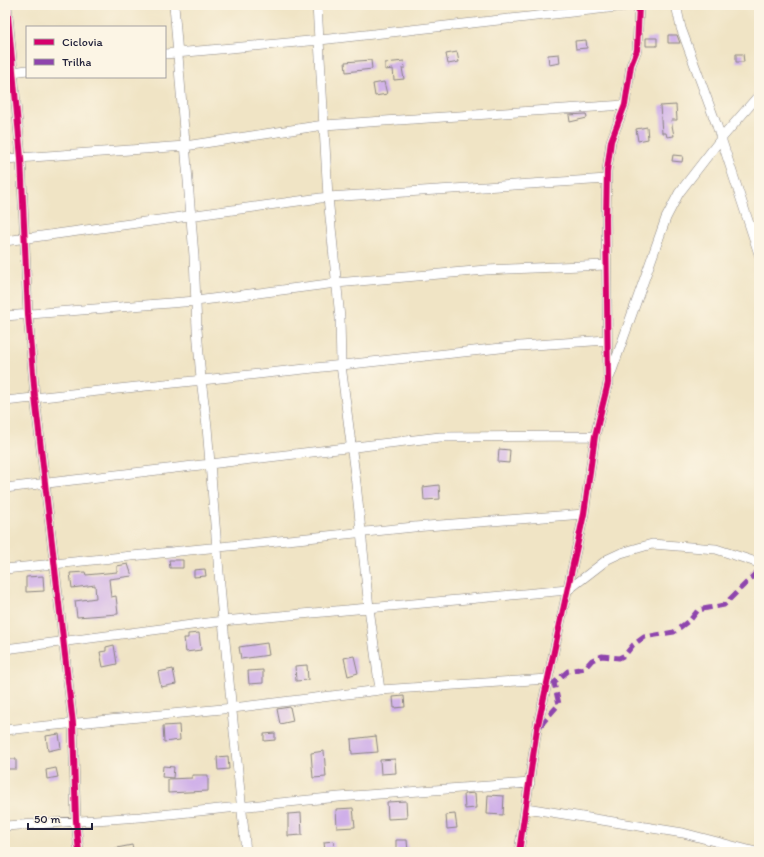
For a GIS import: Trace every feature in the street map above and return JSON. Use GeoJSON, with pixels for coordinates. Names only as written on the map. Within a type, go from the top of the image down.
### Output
{"type":"FeatureCollection","features":[{"type":"Feature","properties":{"kind":"street"},"geometry":{"type":"LineString","coordinates":[[7,5],[8,48],[13,72],[20,158],[28,314],[35,398],[73,724],[76,821],[79,852]]}},
{"type":"Feature","properties":{"kind":"street"},"geometry":{"type":"LineString","coordinates":[[174,5],[179,52],[191,216],[201,379],[246,852]]}},
{"type":"Feature","properties":{"kind":"street"},"geometry":{"type":"LineString","coordinates":[[317,5],[328,197],[340,318],[341,365],[380,690]]}},
{"type":"Feature","properties":{"kind":"street"},"geometry":{"type":"LineString","coordinates":[[166,54],[320,40],[635,5]]}},
{"type":"Feature","properties":{"kind":"street"},"geometry":{"type":"LineString","coordinates":[[608,383],[606,265],[607,179],[610,141],[625,106],[636,50],[639,5]]}},
{"type":"Feature","properties":{"kind":"street"},"geometry":{"type":"LineString","coordinates":[[676,5],[681,28],[705,91],[759,254]]}},
{"type":"Feature","properties":{"kind":"street"},"geometry":{"type":"LineString","coordinates":[[13,72],[26,70]]}},
{"type":"Feature","properties":{"kind":"street"},"geometry":{"type":"LineString","coordinates":[[519,852],[537,729],[584,514],[595,436],[608,383],[666,218],[679,193],[720,140],[759,95]]}},
{"type":"Feature","properties":{"kind":"street"},"geometry":{"type":"LineString","coordinates":[[5,159],[185,146],[324,124],[625,106]]}},
{"type":"Feature","properties":{"kind":"street"},"geometry":{"type":"LineString","coordinates":[[5,241],[328,197],[607,179]]}},
{"type":"Feature","properties":{"kind":"street"},"geometry":{"type":"LineString","coordinates":[[5,316],[196,301],[336,283],[486,270],[606,265]]}},
{"type":"Feature","properties":{"kind":"street"},"geometry":{"type":"LineString","coordinates":[[5,401],[520,346],[607,340]]}},
{"type":"Feature","properties":{"kind":"street"},"geometry":{"type":"LineString","coordinates":[[5,488],[210,462],[440,437],[595,436]]}},
{"type":"Feature","properties":{"kind":"street"},"geometry":{"type":"LineString","coordinates":[[5,569],[360,532],[584,514]]}},
{"type":"Feature","properties":{"kind":"street"},"geometry":{"type":"LineString","coordinates":[[5,649],[224,621],[568,590],[608,559],[621,553],[652,544],[716,549],[759,563]]}},
{"type":"Feature","properties":{"kind":"street"},"geometry":{"type":"LineString","coordinates":[[5,730],[233,708],[380,690],[547,678]]}},
{"type":"Feature","properties":{"kind":"street"},"geometry":{"type":"LineString","coordinates":[[5,826],[140,817],[340,797],[530,783]]}},
{"type":"Feature","properties":{"kind":"street"},"geometry":{"type":"LineString","coordinates":[[526,808],[683,833],[756,852]]}},
{"type":"Feature","properties":{"kind":"building"},"geometry":{"type":"Polygon","coordinates":[[[668,35],[677,35],[680,43],[668,43],[668,35]]]}},
{"type":"Feature","properties":{"kind":"building"},"geometry":{"type":"Polygon","coordinates":[[[646,38],[657,38],[657,46],[646,46],[646,38]]]}},
{"type":"Feature","properties":{"kind":"building"},"geometry":{"type":"Polygon","coordinates":[[[586,40],[587,48],[576,49],[575,41],[586,40]]]}},
{"type":"Feature","properties":{"kind":"building"},"geometry":{"type":"Polygon","coordinates":[[[457,52],[459,62],[448,64],[446,54],[457,52]]]}},
{"type":"Feature","properties":{"kind":"building"},"geometry":{"type":"Polygon","coordinates":[[[559,54],[560,63],[549,65],[548,55],[559,54]]]}},
{"type":"Feature","properties":{"kind":"building"},"geometry":{"type":"Polygon","coordinates":[[[736,54],[743,54],[744,62],[736,62],[736,54]]]}},
{"type":"Feature","properties":{"kind":"building"},"geometry":{"type":"Polygon","coordinates":[[[371,60],[372,69],[346,72],[345,62],[371,60]]]}},
{"type":"Feature","properties":{"kind":"building"},"geometry":{"type":"Polygon","coordinates":[[[404,61],[405,68],[402,68],[404,79],[394,80],[393,69],[385,70],[385,63],[404,61]]]}},
{"type":"Feature","properties":{"kind":"building"},"geometry":{"type":"Polygon","coordinates":[[[384,82],[387,94],[375,96],[373,84],[384,82]]]}},
{"type":"Feature","properties":{"kind":"building"},"geometry":{"type":"Polygon","coordinates":[[[676,105],[677,120],[671,120],[674,136],[667,137],[666,133],[662,133],[660,106],[676,105]]]}},
{"type":"Feature","properties":{"kind":"building"},"geometry":{"type":"Polygon","coordinates":[[[586,114],[587,118],[570,122],[569,115],[586,114]]]}},
{"type":"Feature","properties":{"kind":"building"},"geometry":{"type":"Polygon","coordinates":[[[647,127],[648,139],[638,141],[636,129],[647,127]]]}},
{"type":"Feature","properties":{"kind":"building"},"geometry":{"type":"Polygon","coordinates":[[[673,155],[683,156],[682,162],[672,161],[673,155]]]}},
{"type":"Feature","properties":{"kind":"building"},"geometry":{"type":"Polygon","coordinates":[[[499,449],[510,450],[509,463],[498,462],[499,449]]]}},
{"type":"Feature","properties":{"kind":"building"},"geometry":{"type":"Polygon","coordinates":[[[439,485],[440,499],[424,500],[423,487],[439,485]]]}},
{"type":"Feature","properties":{"kind":"building"},"geometry":{"type":"Polygon","coordinates":[[[169,560],[183,560],[183,568],[170,568],[169,560]]]}},
{"type":"Feature","properties":{"kind":"building"},"geometry":{"type":"Polygon","coordinates":[[[128,564],[132,576],[109,579],[111,597],[116,596],[118,614],[77,617],[75,601],[96,598],[95,585],[72,588],[70,573],[85,572],[86,575],[117,572],[117,566],[128,564]]]}},
{"type":"Feature","properties":{"kind":"building"},"geometry":{"type":"Polygon","coordinates":[[[205,569],[206,576],[194,577],[194,570],[205,569]]]}},
{"type":"Feature","properties":{"kind":"building"},"geometry":{"type":"Polygon","coordinates":[[[43,576],[44,591],[26,592],[26,577],[43,576]]]}},
{"type":"Feature","properties":{"kind":"building"},"geometry":{"type":"Polygon","coordinates":[[[199,633],[201,650],[186,652],[184,638],[188,638],[188,634],[199,633]]]}},
{"type":"Feature","properties":{"kind":"building"},"geometry":{"type":"Polygon","coordinates":[[[267,643],[269,655],[241,659],[239,647],[267,643]]]}},
{"type":"Feature","properties":{"kind":"building"},"geometry":{"type":"Polygon","coordinates":[[[114,645],[117,664],[103,667],[100,652],[106,651],[106,647],[114,645]]]}},
{"type":"Feature","properties":{"kind":"building"},"geometry":{"type":"Polygon","coordinates":[[[354,656],[358,673],[348,676],[344,658],[354,656]]]}},
{"type":"Feature","properties":{"kind":"building"},"geometry":{"type":"Polygon","coordinates":[[[307,665],[308,680],[296,681],[295,666],[307,665]]]}},
{"type":"Feature","properties":{"kind":"building"},"geometry":{"type":"Polygon","coordinates":[[[173,669],[176,684],[161,687],[158,672],[173,669]]]}},
{"type":"Feature","properties":{"kind":"building"},"geometry":{"type":"Polygon","coordinates":[[[263,670],[263,683],[249,684],[248,671],[263,670]]]}},
{"type":"Feature","properties":{"kind":"building"},"geometry":{"type":"Polygon","coordinates":[[[404,696],[405,707],[394,708],[393,697],[404,696]]]}},
{"type":"Feature","properties":{"kind":"building"},"geometry":{"type":"Polygon","coordinates":[[[290,707],[293,721],[280,724],[277,709],[290,707]]]}},
{"type":"Feature","properties":{"kind":"building"},"geometry":{"type":"Polygon","coordinates":[[[179,725],[180,740],[164,742],[163,726],[179,725]]]}},
{"type":"Feature","properties":{"kind":"building"},"geometry":{"type":"Polygon","coordinates":[[[275,733],[275,740],[264,741],[264,734],[275,733]]]}},
{"type":"Feature","properties":{"kind":"building"},"geometry":{"type":"Polygon","coordinates":[[[59,734],[61,748],[48,751],[46,736],[59,734]]]}},
{"type":"Feature","properties":{"kind":"building"},"geometry":{"type":"Polygon","coordinates":[[[376,736],[378,752],[352,754],[351,739],[376,736]]]}},
{"type":"Feature","properties":{"kind":"building"},"geometry":{"type":"Polygon","coordinates":[[[324,751],[326,777],[313,778],[311,753],[324,751]]]}},
{"type":"Feature","properties":{"kind":"building"},"geometry":{"type":"Polygon","coordinates":[[[228,756],[229,769],[218,770],[217,757],[228,756]]]}},
{"type":"Feature","properties":{"kind":"building"},"geometry":{"type":"Polygon","coordinates":[[[5,759],[16,759],[16,769],[5,769],[5,759]]]}},
{"type":"Feature","properties":{"kind":"building"},"geometry":{"type":"Polygon","coordinates":[[[395,759],[396,773],[381,774],[380,760],[395,759]]]}},
{"type":"Feature","properties":{"kind":"building"},"geometry":{"type":"Polygon","coordinates":[[[163,766],[174,767],[173,778],[162,777],[163,766]]]}},
{"type":"Feature","properties":{"kind":"building"},"geometry":{"type":"Polygon","coordinates":[[[56,768],[58,777],[47,779],[46,770],[56,768]]]}},
{"type":"Feature","properties":{"kind":"building"},"geometry":{"type":"Polygon","coordinates":[[[192,775],[208,775],[208,791],[168,793],[168,779],[192,778],[192,775]]]}},
{"type":"Feature","properties":{"kind":"building"},"geometry":{"type":"Polygon","coordinates":[[[475,793],[476,808],[465,809],[464,794],[475,793]]]}},
{"type":"Feature","properties":{"kind":"building"},"geometry":{"type":"Polygon","coordinates":[[[488,795],[504,796],[503,815],[487,814],[488,795]]]}},
{"type":"Feature","properties":{"kind":"building"},"geometry":{"type":"Polygon","coordinates":[[[406,801],[407,818],[388,819],[387,802],[406,801]]]}},
{"type":"Feature","properties":{"kind":"building"},"geometry":{"type":"Polygon","coordinates":[[[353,808],[355,827],[337,828],[336,809],[353,808]]]}},
{"type":"Feature","properties":{"kind":"building"},"geometry":{"type":"Polygon","coordinates":[[[301,813],[302,835],[288,836],[288,814],[301,813]]]}},
{"type":"Feature","properties":{"kind":"building"},"geometry":{"type":"Polygon","coordinates":[[[455,814],[457,828],[447,829],[446,815],[455,814]]]}},
{"type":"Feature","properties":{"kind":"building"},"geometry":{"type":"Polygon","coordinates":[[[396,840],[407,840],[408,852],[396,850],[396,840]]]}},
{"type":"Feature","properties":{"kind":"building"},"geometry":{"type":"Polygon","coordinates":[[[334,841],[335,852],[325,852],[324,842],[334,841]]]}},
{"type":"Feature","properties":{"kind":"building"},"geometry":{"type":"Polygon","coordinates":[[[132,845],[134,852],[112,852],[112,849],[132,845]]]}},
{"type":"Feature","properties":{"kind":"marked path"},"geometry":{"type":"LineString","coordinates":[[540,726],[559,704],[554,683],[568,671],[585,668],[592,660],[602,656],[619,658],[625,655],[633,645],[644,637],[674,632],[691,619],[698,610],[724,605],[759,570]]}},
{"type":"Feature","properties":{"kind":"cycle path"},"geometry":{"type":"LineString","coordinates":[[7,5],[21,158],[28,314],[35,397],[73,724],[76,821],[79,852]]}},
{"type":"Feature","properties":{"kind":"cycle path"},"geometry":{"type":"LineString","coordinates":[[519,852],[537,729],[584,514],[595,436],[608,383],[606,218],[607,171],[611,141],[625,105],[631,65],[637,50],[639,5]]}}]}
